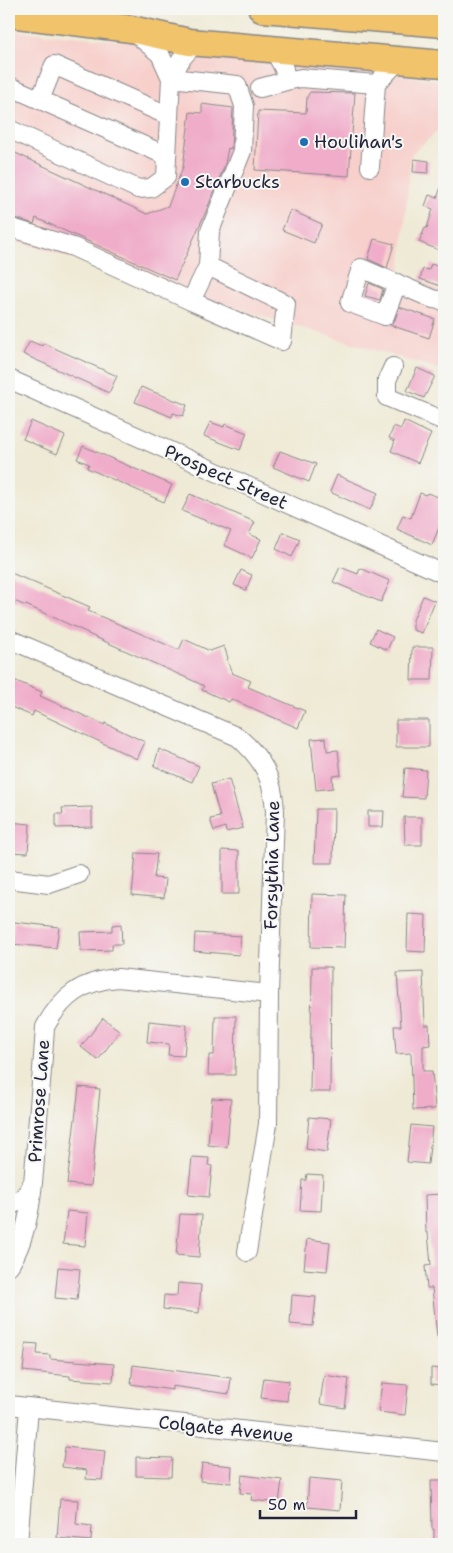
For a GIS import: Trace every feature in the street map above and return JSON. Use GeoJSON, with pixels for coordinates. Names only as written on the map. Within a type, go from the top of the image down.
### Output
{"type":"FeatureCollection","features":[{"type":"Feature","properties":{"kind":"highway"},"geometry":{"type":"LineString","coordinates":[[262,9],[430,19]]}},
{"type":"Feature","properties":{"kind":"highway"},"geometry":{"type":"LineString","coordinates":[[9,14],[131,29],[196,42],[444,64]]}},
{"type":"Feature","properties":{"kind":"highway"},"geometry":{"type":"LineString","coordinates":[[131,29],[191,27],[444,47]]}},
{"type":"Feature","properties":{"kind":"street"},"geometry":{"type":"LineString","coordinates":[[131,29],[160,54],[171,78]]}},
{"type":"Feature","properties":{"kind":"street"},"geometry":{"type":"LineString","coordinates":[[9,129],[138,189],[151,188],[166,177],[171,78],[182,58],[196,42]]}},
{"type":"Feature","properties":{"kind":"street"},"geometry":{"type":"LineString","coordinates":[[273,48],[284,69],[286,81]]}},
{"type":"Feature","properties":{"kind":"street"},"geometry":{"type":"LineString","coordinates":[[370,167],[376,84],[399,60]]}},
{"type":"Feature","properties":{"kind":"street"},"geometry":{"type":"LineString","coordinates":[[40,100],[54,65],[169,116]]}},
{"type":"Feature","properties":{"kind":"street"},"geometry":{"type":"LineString","coordinates":[[171,78],[237,85],[244,106],[242,152],[210,231],[208,266],[194,294]]}},
{"type":"Feature","properties":{"kind":"street"},"geometry":{"type":"LineString","coordinates":[[260,88],[301,78],[376,84]]}},
{"type":"Feature","properties":{"kind":"street"},"geometry":{"type":"LineString","coordinates":[[9,86],[167,156]]}},
{"type":"Feature","properties":{"kind":"street"},"geometry":{"type":"LineString","coordinates":[[9,227],[73,248],[194,294],[282,341],[286,304],[208,266]]}},
{"type":"Feature","properties":{"kind":"street"},"geometry":{"type":"LineString","coordinates":[[397,283],[433,299],[444,301]]}},
{"type":"Feature","properties":{"kind":"street"},"geometry":{"type":"LineString","coordinates":[[392,367],[387,380],[387,397],[444,421]]}},
{"type":"Feature","properties":{"kind":"street","name":"Prospect Street"},"geometry":{"type":"LineString","coordinates":[[9,379],[444,574]]}},
{"type":"Feature","properties":{"kind":"street","name":"Forsythia Lane"},"geometry":{"type":"LineString","coordinates":[[9,639],[238,738],[251,748],[262,763],[270,779],[274,794],[275,811],[269,994],[268,1124],[247,1252]]}},
{"type":"Feature","properties":{"kind":"street"},"geometry":{"type":"LineString","coordinates":[[9,879],[49,884],[80,874]]}},
{"type":"Feature","properties":{"kind":"street","name":"Primrose Lane"},"geometry":{"type":"LineString","coordinates":[[9,1266],[24,1237],[33,1182],[45,1027],[62,1001],[89,984],[118,978],[269,994]]}},
{"type":"Feature","properties":{"kind":"street"},"geometry":{"type":"LineString","coordinates":[[9,1206],[21,1200],[33,1182]]}},
{"type":"Feature","properties":{"kind":"street","name":"Colgate Avenue"},"geometry":{"type":"LineString","coordinates":[[9,1405],[444,1452]]}},
{"type":"Feature","properties":{"kind":"street"},"geometry":{"type":"LineString","coordinates":[[18,1544],[29,1408]]}},
{"type":"Feature","properties":{"kind":"shaded area"},"geometry":{"type":"Polygon","coordinates":[[[9,30],[156,44],[169,55],[333,65],[444,81],[444,126],[411,154],[400,275],[444,290],[444,371],[9,239],[9,30]]]}},
{"type":"Feature","properties":{"kind":"building","name":"Houlihan's"},"geometry":{"type":"Polygon","coordinates":[[[310,92],[355,93],[349,176],[255,170],[258,111],[306,113],[307,97],[310,92]]]}},
{"type":"Feature","properties":{"kind":"building"},"geometry":{"type":"Polygon","coordinates":[[[202,104],[233,108],[231,149],[228,148],[225,164],[207,209],[175,280],[36,218],[34,224],[9,216],[9,150],[147,214],[168,206],[183,167],[190,112],[202,113],[202,104]]]}},
{"type":"Feature","properties":{"kind":"building"},"geometry":{"type":"Polygon","coordinates":[[[414,159],[429,161],[428,173],[413,172],[414,159]]]}},
{"type":"Feature","properties":{"kind":"building"},"geometry":{"type":"Polygon","coordinates":[[[443,182],[444,242],[441,251],[419,242],[425,228],[427,228],[433,209],[425,206],[429,195],[437,198],[443,182]]]}},
{"type":"Feature","properties":{"kind":"building"},"geometry":{"type":"Polygon","coordinates":[[[290,210],[322,224],[314,243],[282,230],[290,210]]]}},
{"type":"Feature","properties":{"kind":"building"},"geometry":{"type":"Polygon","coordinates":[[[374,239],[394,244],[387,268],[368,259],[374,239]]]}},
{"type":"Feature","properties":{"kind":"building"},"geometry":{"type":"Polygon","coordinates":[[[431,264],[444,268],[444,287],[420,279],[423,269],[429,270],[431,264]]]}},
{"type":"Feature","properties":{"kind":"building"},"geometry":{"type":"Polygon","coordinates":[[[369,283],[383,289],[380,300],[365,296],[369,283]]]}},
{"type":"Feature","properties":{"kind":"building"},"geometry":{"type":"Polygon","coordinates":[[[399,307],[435,319],[429,338],[390,325],[395,320],[399,307]]]}},
{"type":"Feature","properties":{"kind":"building"},"geometry":{"type":"Polygon","coordinates":[[[30,341],[42,346],[43,343],[117,376],[109,393],[23,354],[30,341]]]}},
{"type":"Feature","properties":{"kind":"building"},"geometry":{"type":"Polygon","coordinates":[[[417,368],[435,376],[424,398],[407,391],[417,368]]]}},
{"type":"Feature","properties":{"kind":"building"},"geometry":{"type":"Polygon","coordinates":[[[141,387],[187,405],[183,416],[173,413],[172,417],[135,402],[141,387]]]}},
{"type":"Feature","properties":{"kind":"building"},"geometry":{"type":"Polygon","coordinates":[[[31,421],[65,436],[57,454],[23,439],[31,421]]]}},
{"type":"Feature","properties":{"kind":"building"},"geometry":{"type":"Polygon","coordinates":[[[404,421],[431,434],[418,463],[391,451],[395,441],[389,438],[394,426],[401,429],[404,421]]]}},
{"type":"Feature","properties":{"kind":"building"},"geometry":{"type":"Polygon","coordinates":[[[210,422],[224,427],[225,424],[247,433],[240,450],[204,436],[210,422]]]}},
{"type":"Feature","properties":{"kind":"building"},"geometry":{"type":"Polygon","coordinates":[[[83,446],[172,485],[164,502],[87,468],[89,464],[77,459],[83,446]]]}},
{"type":"Feature","properties":{"kind":"building"},"geometry":{"type":"Polygon","coordinates":[[[280,451],[316,464],[309,482],[273,467],[280,451]]]}},
{"type":"Feature","properties":{"kind":"building"},"geometry":{"type":"Polygon","coordinates":[[[337,475],[378,493],[370,510],[330,492],[337,475]]]}},
{"type":"Feature","properties":{"kind":"building"},"geometry":{"type":"Polygon","coordinates":[[[420,493],[426,495],[427,493],[444,499],[444,515],[432,545],[397,529],[403,515],[411,518],[420,493]]]}},
{"type":"Feature","properties":{"kind":"building"},"geometry":{"type":"Polygon","coordinates":[[[190,494],[255,522],[249,534],[261,539],[252,558],[224,545],[231,531],[182,511],[190,494]]]}},
{"type":"Feature","properties":{"kind":"building"},"geometry":{"type":"Polygon","coordinates":[[[283,532],[300,539],[292,557],[276,549],[283,532]]]}},
{"type":"Feature","properties":{"kind":"building"},"geometry":{"type":"Polygon","coordinates":[[[340,567],[358,574],[360,568],[390,581],[381,602],[333,582],[340,567]]]}},
{"type":"Feature","properties":{"kind":"building"},"geometry":{"type":"Polygon","coordinates":[[[241,570],[252,575],[246,590],[234,585],[241,570]]]}},
{"type":"Feature","properties":{"kind":"building"},"geometry":{"type":"Polygon","coordinates":[[[9,572],[90,607],[88,611],[179,650],[184,639],[210,651],[224,646],[232,673],[251,681],[248,687],[305,711],[298,728],[231,699],[229,702],[202,690],[204,686],[196,682],[9,599],[9,572]]]}},
{"type":"Feature","properties":{"kind":"building"},"geometry":{"type":"Polygon","coordinates":[[[423,596],[435,601],[422,633],[413,630],[413,620],[423,596]]]}},
{"type":"Feature","properties":{"kind":"building"},"geometry":{"type":"Polygon","coordinates":[[[376,629],[393,637],[387,650],[370,642],[376,629]]]}},
{"type":"Feature","properties":{"kind":"building"},"geometry":{"type":"Polygon","coordinates":[[[412,647],[433,647],[432,680],[411,680],[412,647]]]}},
{"type":"Feature","properties":{"kind":"building"},"geometry":{"type":"Polygon","coordinates":[[[9,678],[42,692],[40,696],[145,742],[137,759],[34,711],[32,716],[9,706],[9,678]]]}},
{"type":"Feature","properties":{"kind":"building"},"geometry":{"type":"Polygon","coordinates":[[[396,720],[429,720],[429,747],[396,747],[396,720]]]}},
{"type":"Feature","properties":{"kind":"building"},"geometry":{"type":"Polygon","coordinates":[[[326,738],[327,751],[338,750],[341,775],[332,776],[333,788],[316,790],[311,739],[326,738]]]}},
{"type":"Feature","properties":{"kind":"building"},"geometry":{"type":"Polygon","coordinates":[[[159,749],[199,766],[192,782],[154,766],[159,749]]]}},
{"type":"Feature","properties":{"kind":"building"},"geometry":{"type":"Polygon","coordinates":[[[405,768],[426,770],[424,798],[402,797],[405,768]]]}},
{"type":"Feature","properties":{"kind":"building"},"geometry":{"type":"Polygon","coordinates":[[[229,779],[243,828],[226,832],[225,827],[214,831],[210,819],[220,817],[211,784],[229,779]]]}},
{"type":"Feature","properties":{"kind":"building"},"geometry":{"type":"Polygon","coordinates":[[[92,807],[92,827],[56,828],[56,814],[63,814],[62,808],[92,807]]]}},
{"type":"Feature","properties":{"kind":"building"},"geometry":{"type":"Polygon","coordinates":[[[316,809],[334,809],[333,863],[314,863],[316,809]]]}},
{"type":"Feature","properties":{"kind":"building"},"geometry":{"type":"Polygon","coordinates":[[[368,811],[384,811],[383,827],[368,827],[368,811]]]}},
{"type":"Feature","properties":{"kind":"building"},"geometry":{"type":"Polygon","coordinates":[[[404,817],[422,817],[422,845],[405,845],[404,817]]]}},
{"type":"Feature","properties":{"kind":"building"},"geometry":{"type":"Polygon","coordinates":[[[9,822],[30,824],[28,853],[9,852],[9,822]]]}},
{"type":"Feature","properties":{"kind":"building"},"geometry":{"type":"Polygon","coordinates":[[[222,850],[239,851],[239,894],[222,894],[222,850]]]}},
{"type":"Feature","properties":{"kind":"building"},"geometry":{"type":"Polygon","coordinates":[[[136,853],[157,854],[154,878],[166,879],[164,898],[132,895],[136,853]]]}},
{"type":"Feature","properties":{"kind":"building"},"geometry":{"type":"Polygon","coordinates":[[[312,894],[346,895],[344,948],[311,947],[312,894]]]}},
{"type":"Feature","properties":{"kind":"building"},"geometry":{"type":"Polygon","coordinates":[[[408,914],[426,915],[425,952],[407,951],[408,914]]]}},
{"type":"Feature","properties":{"kind":"building"},"geometry":{"type":"Polygon","coordinates":[[[14,922],[59,927],[56,948],[11,944],[14,922]]]}},
{"type":"Feature","properties":{"kind":"building"},"geometry":{"type":"Polygon","coordinates":[[[121,924],[122,944],[112,944],[112,950],[81,951],[80,932],[112,931],[112,925],[121,924]]]}},
{"type":"Feature","properties":{"kind":"building"},"geometry":{"type":"Polygon","coordinates":[[[195,933],[241,936],[239,955],[194,951],[195,933]]]}},
{"type":"Feature","properties":{"kind":"building"},"geometry":{"type":"Polygon","coordinates":[[[312,967],[331,967],[330,1092],[310,1092],[312,967]]]}},
{"type":"Feature","properties":{"kind":"building"},"geometry":{"type":"Polygon","coordinates":[[[423,972],[425,1025],[429,1025],[430,1045],[423,1046],[423,1071],[432,1071],[435,1109],[413,1110],[411,1053],[396,1054],[394,1026],[401,1026],[397,973],[423,972]]]}},
{"type":"Feature","properties":{"kind":"building"},"geometry":{"type":"Polygon","coordinates":[[[215,1016],[236,1016],[235,1075],[208,1075],[209,1055],[214,1055],[215,1016]]]}},
{"type":"Feature","properties":{"kind":"building"},"geometry":{"type":"Polygon","coordinates":[[[103,1018],[120,1031],[98,1060],[81,1047],[103,1018]]]}},
{"type":"Feature","properties":{"kind":"building"},"geometry":{"type":"Polygon","coordinates":[[[149,1021],[187,1025],[184,1056],[168,1055],[169,1044],[147,1042],[149,1021]]]}},
{"type":"Feature","properties":{"kind":"building"},"geometry":{"type":"Polygon","coordinates":[[[79,1087],[100,1089],[91,1186],[67,1184],[79,1087]]]}},
{"type":"Feature","properties":{"kind":"building"},"geometry":{"type":"Polygon","coordinates":[[[212,1098],[231,1099],[227,1147],[208,1145],[212,1098]]]}},
{"type":"Feature","properties":{"kind":"building"},"geometry":{"type":"Polygon","coordinates":[[[309,1117],[331,1119],[327,1152],[306,1149],[309,1117]]]}},
{"type":"Feature","properties":{"kind":"building"},"geometry":{"type":"Polygon","coordinates":[[[411,1125],[432,1127],[428,1164],[407,1162],[411,1125]]]}},
{"type":"Feature","properties":{"kind":"building"},"geometry":{"type":"Polygon","coordinates":[[[192,1157],[209,1158],[208,1165],[212,1166],[209,1197],[188,1195],[192,1157]]]}},
{"type":"Feature","properties":{"kind":"building"},"geometry":{"type":"Polygon","coordinates":[[[307,1174],[323,1175],[321,1211],[300,1210],[302,1180],[306,1180],[307,1174]]]}},
{"type":"Feature","properties":{"kind":"building"},"geometry":{"type":"Polygon","coordinates":[[[443,1194],[444,1337],[437,1337],[432,1288],[427,1288],[425,1266],[431,1265],[428,1233],[426,1233],[425,1195],[443,1194]]]}},
{"type":"Feature","properties":{"kind":"building"},"geometry":{"type":"Polygon","coordinates":[[[67,1211],[88,1213],[85,1246],[63,1244],[67,1211]]]}},
{"type":"Feature","properties":{"kind":"building"},"geometry":{"type":"Polygon","coordinates":[[[180,1214],[202,1215],[199,1257],[176,1255],[180,1214]]]}},
{"type":"Feature","properties":{"kind":"building"},"geometry":{"type":"Polygon","coordinates":[[[307,1239],[330,1242],[327,1271],[304,1269],[307,1239]]]}},
{"type":"Feature","properties":{"kind":"building"},"geometry":{"type":"Polygon","coordinates":[[[58,1267],[80,1269],[77,1300],[55,1298],[58,1267]]]}},
{"type":"Feature","properties":{"kind":"building"},"geometry":{"type":"Polygon","coordinates":[[[178,1283],[201,1285],[199,1313],[163,1309],[164,1295],[177,1296],[178,1283]]]}},
{"type":"Feature","properties":{"kind":"building"},"geometry":{"type":"Polygon","coordinates":[[[292,1295],[316,1297],[313,1326],[290,1324],[292,1295]]]}},
{"type":"Feature","properties":{"kind":"building"},"geometry":{"type":"Polygon","coordinates":[[[26,1343],[38,1344],[37,1354],[50,1355],[50,1359],[114,1364],[113,1382],[70,1379],[70,1376],[23,1371],[26,1343]]]}},
{"type":"Feature","properties":{"kind":"building"},"geometry":{"type":"Polygon","coordinates":[[[133,1365],[231,1378],[229,1394],[172,1386],[172,1390],[131,1384],[133,1365]]]}},
{"type":"Feature","properties":{"kind":"building"},"geometry":{"type":"Polygon","coordinates":[[[431,1368],[444,1369],[444,1385],[431,1384],[431,1368]]]}},
{"type":"Feature","properties":{"kind":"building"},"geometry":{"type":"Polygon","coordinates":[[[324,1375],[349,1379],[345,1408],[320,1404],[324,1375]]]}},
{"type":"Feature","properties":{"kind":"building"},"geometry":{"type":"Polygon","coordinates":[[[264,1378],[289,1381],[287,1401],[261,1398],[264,1378]]]}},
{"type":"Feature","properties":{"kind":"building"},"geometry":{"type":"Polygon","coordinates":[[[382,1383],[408,1385],[405,1415],[378,1412],[382,1383]]]}},
{"type":"Feature","properties":{"kind":"building"},"geometry":{"type":"Polygon","coordinates":[[[65,1447],[105,1451],[102,1480],[86,1479],[87,1470],[62,1467],[65,1447]]]}},
{"type":"Feature","properties":{"kind":"building"},"geometry":{"type":"Polygon","coordinates":[[[136,1457],[172,1458],[171,1477],[136,1476],[136,1457]]]}},
{"type":"Feature","properties":{"kind":"building"},"geometry":{"type":"Polygon","coordinates":[[[202,1463],[232,1466],[231,1483],[200,1481],[202,1463]]]}},
{"type":"Feature","properties":{"kind":"building"},"geometry":{"type":"Polygon","coordinates":[[[242,1475],[282,1480],[279,1503],[251,1500],[252,1494],[240,1493],[242,1475]]]}},
{"type":"Feature","properties":{"kind":"building"},"geometry":{"type":"Polygon","coordinates":[[[309,1478],[342,1481],[340,1510],[307,1507],[309,1478]]]}},
{"type":"Feature","properties":{"kind":"building"},"geometry":{"type":"Polygon","coordinates":[[[431,1480],[444,1480],[444,1541],[434,1542],[431,1480]]]}},
{"type":"Feature","properties":{"kind":"building"},"geometry":{"type":"Polygon","coordinates":[[[60,1499],[78,1500],[76,1524],[92,1526],[91,1541],[57,1538],[60,1499]]]}},
{"type":"Feature","properties":{"kind":"place","name":"Houlihan's"},"geometry":{"type":"Point","coordinates":[304,142]}},
{"type":"Feature","properties":{"kind":"place","name":"Starbucks"},"geometry":{"type":"Point","coordinates":[185,182]}}]}
